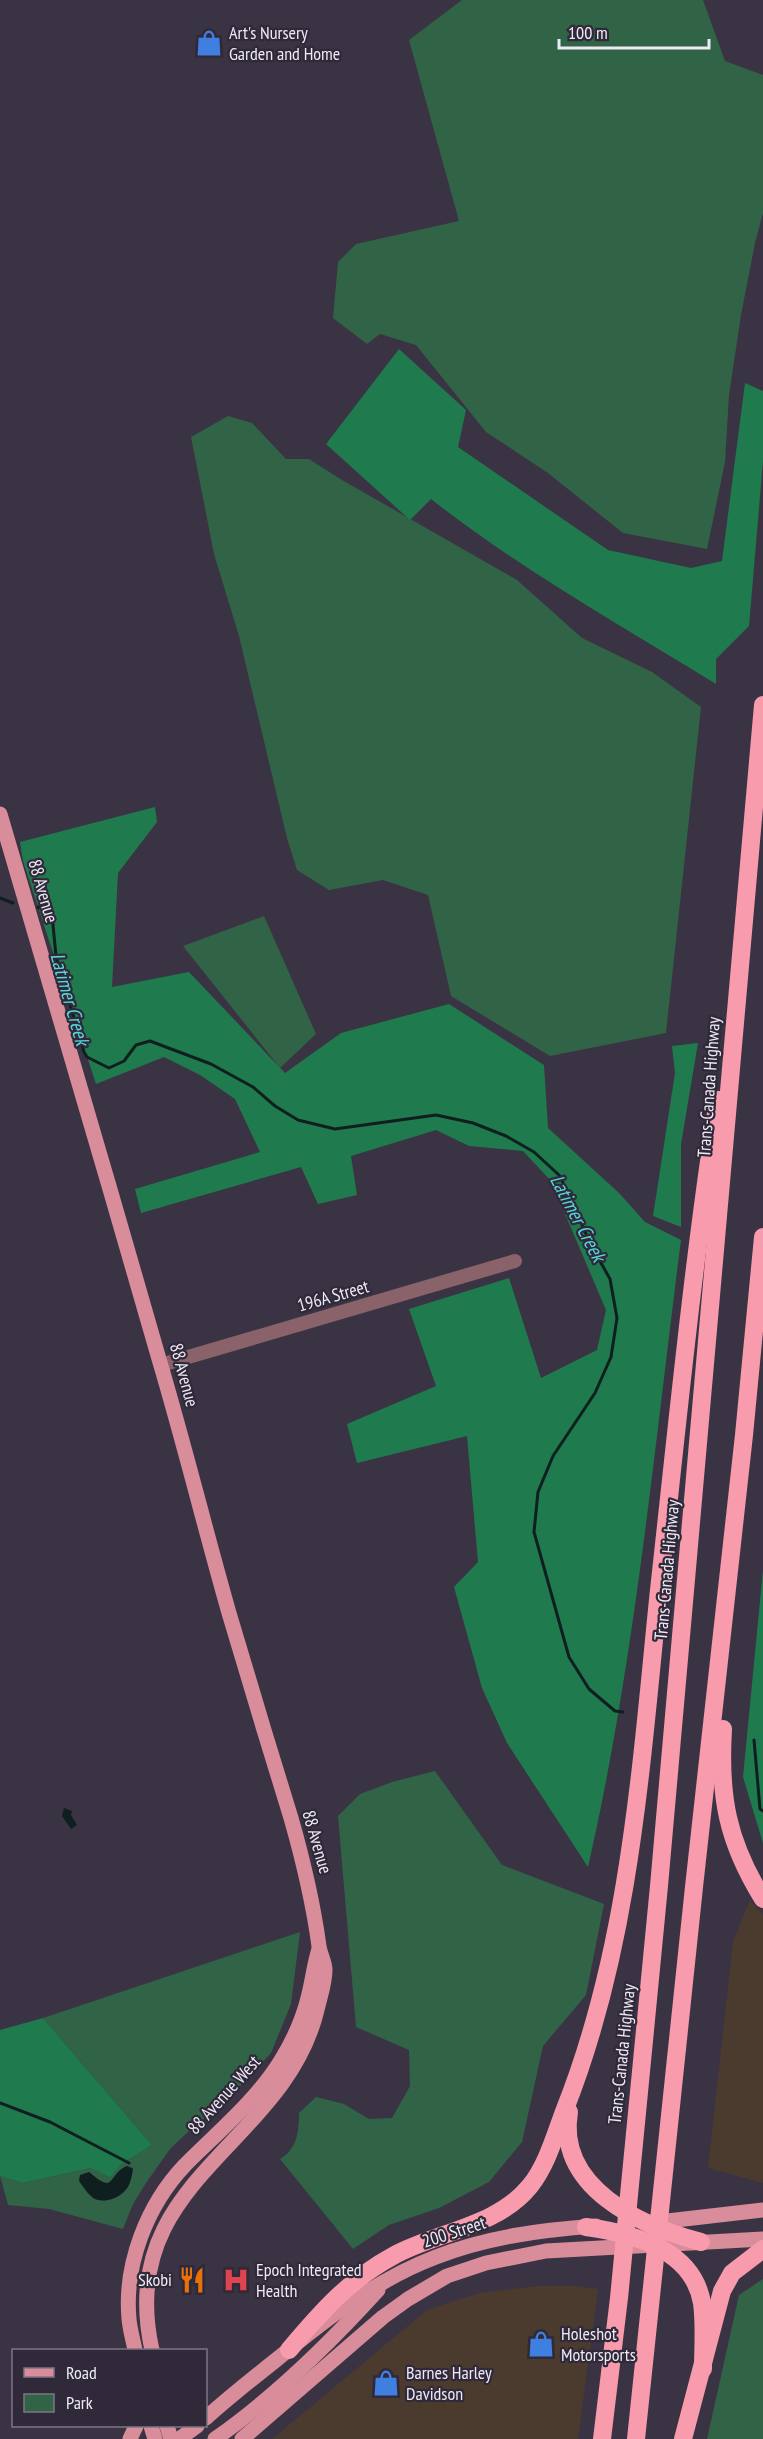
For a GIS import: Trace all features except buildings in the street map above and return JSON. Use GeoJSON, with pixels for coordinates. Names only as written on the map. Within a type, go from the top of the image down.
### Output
{"type":"FeatureCollection","features":[{"type":"Feature","properties":{"kind":"highway","name":"Trans-Canada Highway"},"geometry":{"type":"LineString","coordinates":[[602,2439],[619,2298],[659,1886],[726,1147],[738,973],[763,705]]}},
{"type":"Feature","properties":{"kind":"highway"},"geometry":{"type":"LineString","coordinates":[[289,2350],[329,2302],[371,2269],[411,2247],[491,2216],[522,2195],[533,2183],[544,2161],[593,2030],[608,1975],[624,1884],[711,1146],[738,973]]}},
{"type":"Feature","properties":{"kind":"highway"},"geometry":{"type":"LineString","coordinates":[[636,2439],[763,1237]]}},
{"type":"Feature","properties":{"kind":"highway"},"geometry":{"type":"LineString","coordinates":[[732,1545],[721,1759],[724,1797],[736,1849],[747,1874],[763,1899]]}},
{"type":"Feature","properties":{"kind":"highway"},"geometry":{"type":"LineString","coordinates":[[572,2090],[567,2124],[571,2156],[583,2177],[603,2196],[649,2223],[690,2241]]}},
{"type":"Feature","properties":{"kind":"highway"},"geometry":{"type":"LineString","coordinates":[[596,2232],[633,2236],[654,2244],[682,2264],[697,2285],[702,2302],[703,2369]]}},
{"type":"Feature","properties":{"kind":"highway"},"geometry":{"type":"LineString","coordinates":[[683,2439],[703,2369],[717,2304],[725,2284],[740,2265],[763,2249]]}},
{"type":"Feature","properties":{"kind":"main road","name":"88 Avenue"},"geometry":{"type":"LineString","coordinates":[[0,814],[303,1861],[319,1934],[319,1949]]}},
{"type":"Feature","properties":{"kind":"main road","name":"88 Avenue West"},"geometry":{"type":"LineString","coordinates":[[135,2349],[129,2320],[131,2271],[140,2238],[151,2214],[165,2189],[267,2080],[283,2058],[303,2014],[319,1949]]}},
{"type":"Feature","properties":{"kind":"main road","name":"88 Avenue West"},"geometry":{"type":"LineString","coordinates":[[152,2349],[147,2328],[148,2288],[156,2246],[188,2188],[275,2093],[308,2042],[322,1988],[325,1966],[319,1949]]}},
{"type":"Feature","properties":{"kind":"main road","name":"200 Street"},"geometry":{"type":"LineString","coordinates":[[242,2439],[383,2317],[438,2282],[486,2263],[596,2232],[649,2223],[763,2210]]}},
{"type":"Feature","properties":{"kind":"main road","name":"200 Street"},"geometry":{"type":"LineString","coordinates":[[208,2413],[340,2309],[388,2279],[434,2257],[463,2247],[531,2232],[596,2232]]}},
{"type":"Feature","properties":{"kind":"main road"},"geometry":{"type":"LineString","coordinates":[[654,2244],[763,2239]]}},
{"type":"Feature","properties":{"kind":"main road"},"geometry":{"type":"LineString","coordinates":[[214,2439],[250,2413],[292,2376],[347,2324],[388,2279]]}},
{"type":"Feature","properties":{"kind":"main road"},"geometry":{"type":"LineString","coordinates":[[179,2439],[196,2427]]}},
{"type":"Feature","properties":{"kind":"street","name":"196A Street"},"geometry":{"type":"LineString","coordinates":[[161,1365],[515,1261]]}},
{"type":"Feature","properties":{"kind":"shaded area"},"geometry":{"type":"Polygon","coordinates":[[[64,1808],[72,1811],[71,1815],[77,1825],[71,1829],[62,1816],[64,1808]]]}},
{"type":"Feature","properties":{"kind":"shaded area"},"geometry":{"type":"Polygon","coordinates":[[[750,1900],[763,1915],[763,2183],[708,2168],[733,1942],[750,1900]]]}},
{"type":"Feature","properties":{"kind":"shaded area"},"geometry":{"type":"Polygon","coordinates":[[[127,2166],[133,2169],[128,2187],[111,2199],[95,2199],[79,2181],[80,2175],[89,2172],[108,2183],[127,2166]]]}},
{"type":"Feature","properties":{"kind":"shaded area"},"geometry":{"type":"Polygon","coordinates":[[[538,2286],[576,2286],[598,2289],[578,2439],[272,2439],[427,2310],[479,2293],[538,2286]]]}},
{"type":"Feature","properties":{"kind":"green space"},"geometry":{"type":"Polygon","coordinates":[[[462,0],[703,0],[725,61],[763,75],[763,213],[741,315],[729,395],[725,462],[707,549],[623,533],[548,473],[486,432],[416,345],[380,334],[367,344],[333,318],[338,262],[356,244],[459,221],[409,40],[462,0]]]}},
{"type":"Feature","properties":{"kind":"green space"},"geometry":{"type":"Polygon","coordinates":[[[399,349],[466,410],[458,447],[608,550],[691,568],[722,561],[745,383],[763,391],[763,461],[749,626],[716,659],[716,684],[535,573],[431,499],[410,520],[326,444],[399,349]]]}},
{"type":"Feature","properties":{"kind":"green space"},"geometry":{"type":"Polygon","coordinates":[[[228,416],[252,423],[286,459],[309,459],[517,580],[582,638],[652,672],[701,707],[666,1033],[550,1056],[451,996],[428,895],[383,880],[329,890],[297,870],[287,838],[239,636],[214,554],[191,437],[228,416]]]}},
{"type":"Feature","properties":{"kind":"green space"},"geometry":{"type":"Polygon","coordinates":[[[155,807],[157,822],[118,873],[112,987],[189,972],[285,1073],[341,1033],[449,1004],[544,1065],[548,1128],[619,1193],[645,1222],[681,1240],[631,1633],[619,1712],[588,1867],[507,1743],[482,1688],[454,1587],[478,1562],[467,1436],[357,1463],[347,1424],[436,1386],[409,1309],[509,1278],[541,1378],[597,1350],[606,1310],[551,1181],[523,1151],[469,1146],[436,1130],[351,1156],[357,1195],[318,1204],[301,1167],[141,1213],[135,1189],[260,1152],[235,1099],[200,1075],[164,1057],[96,1084],[23,861],[20,842],[155,807]]]}},
{"type":"Feature","properties":{"kind":"green space"},"geometry":{"type":"Polygon","coordinates":[[[264,916],[316,1034],[280,1068],[183,946],[264,916]]]}},
{"type":"Feature","properties":{"kind":"green space"},"geometry":{"type":"Polygon","coordinates":[[[698,1043],[681,1144],[681,1227],[653,1216],[675,1073],[672,1046],[698,1043]]]}},
{"type":"Feature","properties":{"kind":"green space"},"geometry":{"type":"Polygon","coordinates":[[[763,1570],[763,1843],[743,1777],[763,1570]]]}},
{"type":"Feature","properties":{"kind":"green space"},"geometry":{"type":"Polygon","coordinates":[[[435,1771],[502,1865],[604,1904],[586,1995],[543,2046],[522,2142],[489,2182],[439,2208],[389,2225],[353,2249],[280,2159],[290,2150],[296,2139],[299,2113],[316,2097],[344,2104],[369,2119],[392,2118],[410,2086],[409,2050],[356,2027],[338,1816],[360,1794],[392,1782],[435,1771]]]}},
{"type":"Feature","properties":{"kind":"green space"},"geometry":{"type":"Polygon","coordinates":[[[300,1932],[291,2004],[271,2053],[226,2101],[170,2149],[133,2204],[123,2229],[49,2209],[8,2205],[0,2176],[23,2183],[91,2168],[120,2165],[152,2145],[43,2018],[300,1932]],[[127,2166],[108,2183],[102,2183],[89,2172],[92,2198],[108,2200],[123,2193],[133,2168],[127,2166]]]}},
{"type":"Feature","properties":{"kind":"green space"},"geometry":{"type":"Polygon","coordinates":[[[43,2018],[152,2145],[120,2165],[110,2177],[91,2168],[23,2183],[0,2176],[0,2030],[43,2018]]]}},
{"type":"Feature","properties":{"kind":"green space"},"geometry":{"type":"Polygon","coordinates":[[[763,2279],[763,2439],[707,2439],[739,2295],[763,2279]]]}},
{"type":"Feature","properties":{"kind":"waterway","name":"Latimer Creek"},"geometry":{"type":"LineString","coordinates":[[0,898],[13,903]]}},
{"type":"Feature","properties":{"kind":"waterway","name":"Latimer Creek"},"geometry":{"type":"LineString","coordinates":[[38,907],[52,915],[56,956],[87,1057],[109,1068],[124,1061],[136,1045],[150,1041],[211,1064],[253,1087],[275,1106],[298,1120],[335,1129],[436,1115],[473,1123],[506,1136],[534,1152],[560,1176],[591,1245],[610,1279],[617,1318],[611,1357],[595,1393],[553,1456],[538,1492],[534,1532],[569,1657],[589,1689],[615,1711],[623,1712]]}},
{"type":"Feature","properties":{"kind":"waterway","name":"Latimer Creek"},"geometry":{"type":"LineString","coordinates":[[754,1740],[760,1809],[763,1811]]}},
{"type":"Feature","properties":{"kind":"waterway"},"geometry":{"type":"LineString","coordinates":[[0,2103],[50,2122],[129,2163]]}},
{"type":"Feature","properties":{"kind":"place","name":"Art's Nursery Garden and Home"},"geometry":{"type":"Point","coordinates":[209,43]}},
{"type":"Feature","properties":{"kind":"place","name":"Skobi"},"geometry":{"type":"Point","coordinates":[192,2280]}},
{"type":"Feature","properties":{"kind":"place","name":"Epoch Integrated Health"},"geometry":{"type":"Point","coordinates":[236,2280]}},
{"type":"Feature","properties":{"kind":"place","name":"Holeshot Motorsports"},"geometry":{"type":"Point","coordinates":[541,2344]}},
{"type":"Feature","properties":{"kind":"place","name":"Barnes Harley Davidson"},"geometry":{"type":"Point","coordinates":[386,2383]}}]}
